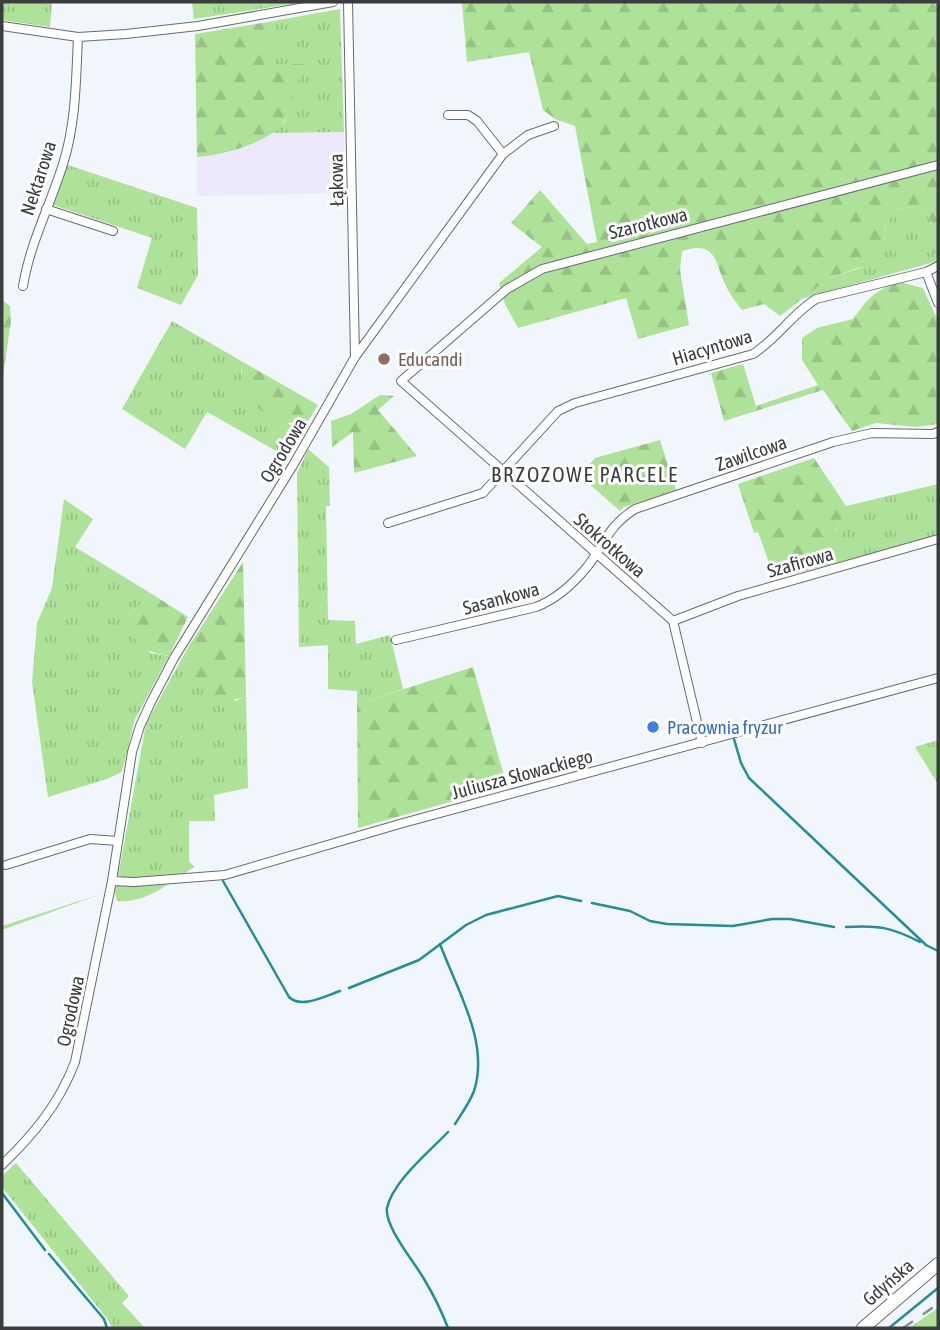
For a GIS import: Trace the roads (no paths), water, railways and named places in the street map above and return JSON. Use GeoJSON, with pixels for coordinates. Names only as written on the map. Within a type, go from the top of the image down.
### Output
{"type":"FeatureCollection","features":[{"type":"Feature","properties":{"kind":"main road","name":"Gdyńska"},"geometry":{"type":"LineString","coordinates":[[863,1328],[938,1264]]}},
{"type":"Feature","properties":{"kind":"street"},"geometry":{"type":"LineString","coordinates":[[2,26],[78,37],[162,31],[333,2]]}},
{"type":"Feature","properties":{"kind":"street","name":"Łąkowa"},"geometry":{"type":"LineString","coordinates":[[348,2],[355,357]]}},
{"type":"Feature","properties":{"kind":"street","name":"Nektarowa"},"geometry":{"type":"LineString","coordinates":[[23,286],[27,262],[64,162],[75,96],[78,37]]}},
{"type":"Feature","properties":{"kind":"street"},"geometry":{"type":"LineString","coordinates":[[448,115],[468,116],[477,121],[503,154]]}},
{"type":"Feature","properties":{"kind":"street","name":"Ogrodowa"},"geometry":{"type":"LineString","coordinates":[[2,1165],[46,1118],[69,1077],[79,1046],[112,881],[132,752],[140,726],[174,657],[292,467],[355,357],[503,154],[528,135],[554,126]]}},
{"type":"Feature","properties":{"kind":"street","name":"Szarotkowa"},"geometry":{"type":"LineString","coordinates":[[401,381],[507,289],[542,269],[938,165]]}},
{"type":"Feature","properties":{"kind":"street"},"geometry":{"type":"LineString","coordinates":[[46,209],[113,230]]}},
{"type":"Feature","properties":{"kind":"street","name":"Hiacyntowa"},"geometry":{"type":"LineString","coordinates":[[388,523],[483,493],[558,411],[575,403],[753,354],[766,346],[803,307],[816,299],[926,272],[938,266]]}},
{"type":"Feature","properties":{"kind":"street"},"geometry":{"type":"LineString","coordinates":[[926,272],[938,303]]}},
{"type":"Feature","properties":{"kind":"street","name":"Stokrotkowa"},"geometry":{"type":"LineString","coordinates":[[401,381],[673,621]]}},
{"type":"Feature","properties":{"kind":"street","name":"Zawilcowa"},"geometry":{"type":"LineString","coordinates":[[595,553],[604,537],[624,516],[645,506],[833,442],[872,433],[938,432]]}},
{"type":"Feature","properties":{"kind":"street","name":"Szafirowa"},"geometry":{"type":"LineString","coordinates":[[673,621],[738,596],[938,539]]}},
{"type":"Feature","properties":{"kind":"street","name":"Sasankowa"},"geometry":{"type":"LineString","coordinates":[[396,640],[536,607],[555,599],[587,567],[595,553]]}},
{"type":"Feature","properties":{"kind":"street"},"geometry":{"type":"LineString","coordinates":[[673,621],[702,743]]}},
{"type":"Feature","properties":{"kind":"street","name":"Juliusza Słowackiego"},"geometry":{"type":"LineString","coordinates":[[112,881],[134,882],[225,874],[293,853],[938,678]]}},
{"type":"Feature","properties":{"kind":"street"},"geometry":{"type":"LineString","coordinates":[[6,865],[90,839],[118,841]]}},
{"type":"Feature","properties":{"kind":"waterway"},"geometry":{"type":"LineString","coordinates":[[734,739],[749,778],[926,945]]}},
{"type":"Feature","properties":{"kind":"waterway"},"geometry":{"type":"LineString","coordinates":[[223,881],[289,997],[306,1002],[340,991]]}},
{"type":"Feature","properties":{"kind":"waterway"},"geometry":{"type":"LineString","coordinates":[[349,988],[419,960],[466,925],[486,915],[558,896],[581,901]]}},
{"type":"Feature","properties":{"kind":"waterway"},"geometry":{"type":"LineString","coordinates":[[592,903],[630,911],[650,921],[667,924],[733,926],[772,919],[790,919],[834,927]]}},
{"type":"Feature","properties":{"kind":"waterway"},"geometry":{"type":"LineString","coordinates":[[846,927],[884,928],[920,942]]}},
{"type":"Feature","properties":{"kind":"waterway"},"geometry":{"type":"LineString","coordinates":[[440,944],[469,1016],[478,1054],[474,1091],[455,1124]]}},
{"type":"Feature","properties":{"kind":"waterway"},"geometry":{"type":"LineString","coordinates":[[926,945],[938,951]]}},
{"type":"Feature","properties":{"kind":"waterway"},"geometry":{"type":"LineString","coordinates":[[448,1132],[396,1188],[387,1208],[387,1216],[395,1234],[427,1285],[448,1328]]}},
{"type":"Feature","properties":{"kind":"waterway"},"geometry":{"type":"LineString","coordinates":[[2,1193],[45,1250]]}},
{"type":"Feature","properties":{"kind":"waterway"},"geometry":{"type":"LineString","coordinates":[[49,1254],[104,1319],[107,1328]]}},
{"type":"Feature","properties":{"kind":"waterway"},"geometry":{"type":"LineString","coordinates":[[889,1328],[938,1288]]}},
{"type":"Feature","properties":{"kind":"railway"},"geometry":{"type":"LineString","coordinates":[[903,1328],[938,1304]]}},
{"type":"Feature","properties":{"kind":"place","name":"Educandi"},"geometry":{"type":"Point","coordinates":[384,359]}},
{"type":"Feature","properties":{"kind":"place","name":"Pracownia fryzur"},"geometry":{"type":"Point","coordinates":[653,727]}},
{"type":"Feature","properties":{"kind":"district","name":"BRZOZOWE PARCELE"},"geometry":{"type":"Point","coordinates":[585,475]}}]}
